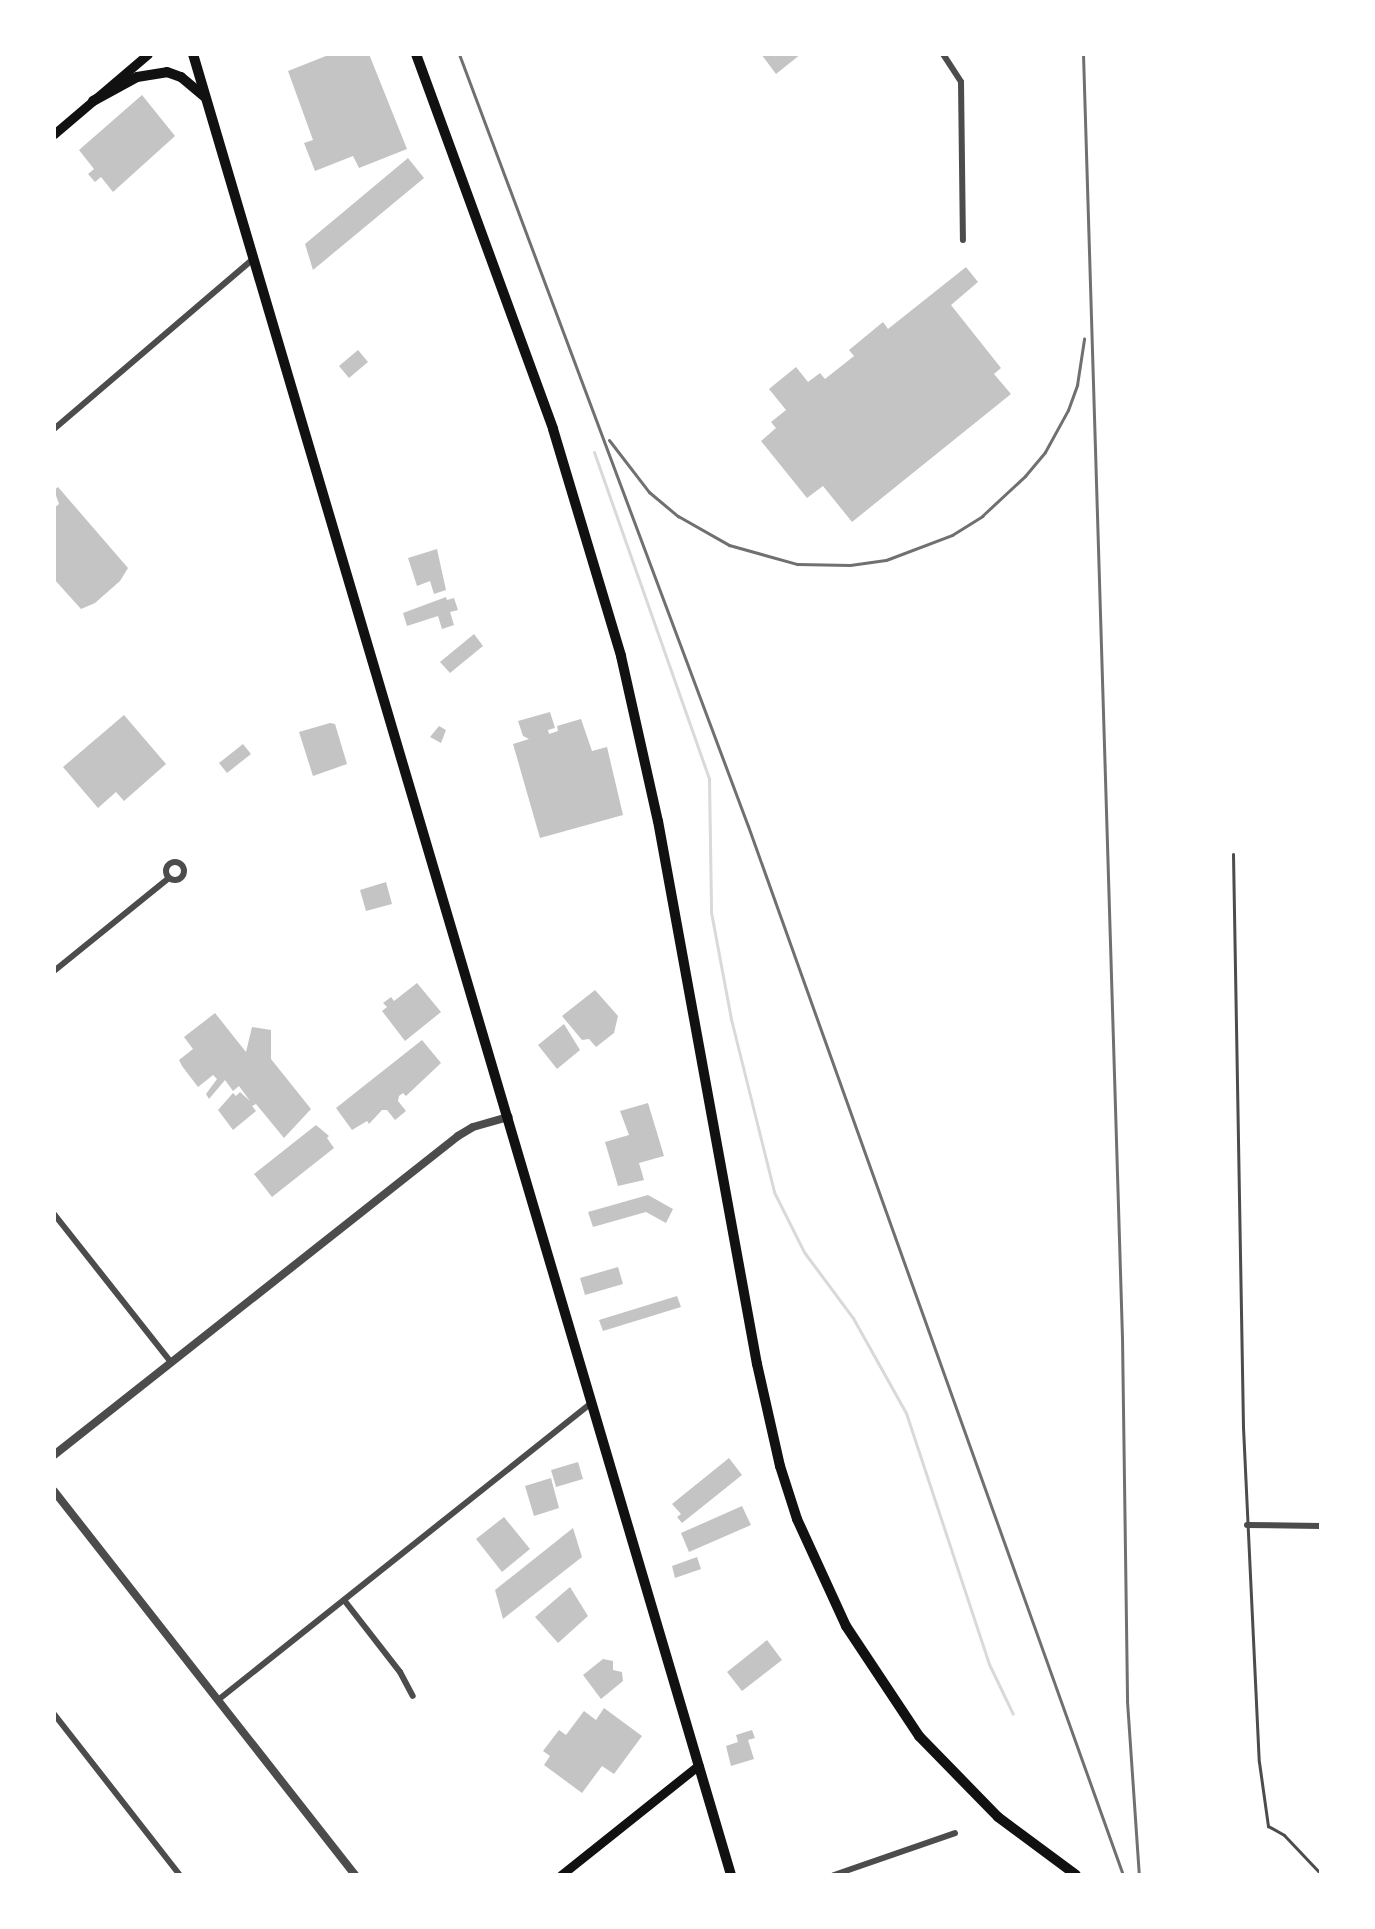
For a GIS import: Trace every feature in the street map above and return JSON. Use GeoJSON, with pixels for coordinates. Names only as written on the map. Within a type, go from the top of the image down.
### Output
{"type":"FeatureCollection","features":[{"type":"Feature","properties":{"kind":"main road"},"geometry":{"type":"LineString","coordinates":[[54,134],[148,54]]}},
{"type":"Feature","properties":{"kind":"main road"},"geometry":{"type":"LineString","coordinates":[[193,54],[731,1875]]}},
{"type":"Feature","properties":{"kind":"main road"},"geometry":{"type":"LineString","coordinates":[[416,54],[553,429],[621,656],[658,821],[757,1364],[780,1466],[797,1519],[846,1626],[919,1736],[998,1817],[1076,1875]]}},
{"type":"Feature","properties":{"kind":"main road"},"geometry":{"type":"LineString","coordinates":[[93,101],[137,77],[167,72],[188,81],[206,98]]}},
{"type":"Feature","properties":{"kind":"main road"},"geometry":{"type":"LineString","coordinates":[[561,1875],[699,1765]]}},
{"type":"Feature","properties":{"kind":"street"},"geometry":{"type":"LineString","coordinates":[[943,54],[961,82],[963,240]]}},
{"type":"Feature","properties":{"kind":"street"},"geometry":{"type":"LineString","coordinates":[[54,429],[253,259]]}},
{"type":"Feature","properties":{"kind":"street"},"geometry":{"type":"LineString","coordinates":[[54,971],[169,878]]}},
{"type":"Feature","properties":{"kind":"street"},"geometry":{"type":"LineString","coordinates":[[54,1455],[458,1136],[473,1127],[509,1117]]}},
{"type":"Feature","properties":{"kind":"street"},"geometry":{"type":"LineString","coordinates":[[54,1214],[171,1362]]}},
{"type":"Feature","properties":{"kind":"street"},"geometry":{"type":"LineString","coordinates":[[218,1700],[592,1402]]}},
{"type":"Feature","properties":{"kind":"street"},"geometry":{"type":"LineString","coordinates":[[54,1491],[355,1875]]}},
{"type":"Feature","properties":{"kind":"street"},"geometry":{"type":"LineString","coordinates":[[1247,1525],[1321,1526]]}},
{"type":"Feature","properties":{"kind":"street"},"geometry":{"type":"LineString","coordinates":[[344,1600],[400,1672],[413,1696]]}},
{"type":"Feature","properties":{"kind":"street"},"geometry":{"type":"LineString","coordinates":[[54,1714],[180,1875]]}},
{"type":"Feature","properties":{"kind":"street"},"geometry":{"type":"LineString","coordinates":[[834,1875],[955,1833]]}},
{"type":"Feature","properties":{"kind":"lane"},"geometry":{"type":"LineString","coordinates":[[1233,854],[1247,1525],[1255,1621],[1259,1762],[1268,1826],[1284,1835],[1321,1874]]}},
{"type":"Feature","properties":{"kind":"building"},"geometry":{"type":"Polygon","coordinates":[[[331,54],[369,54],[407,149],[359,168],[353,156],[315,171],[304,143],[313,140],[288,71],[331,54]]]}},
{"type":"Feature","properties":{"kind":"building"},"geometry":{"type":"Polygon","coordinates":[[[761,54],[801,54],[776,74],[761,54]]]}},
{"type":"Feature","properties":{"kind":"building"},"geometry":{"type":"Polygon","coordinates":[[[142,95],[175,136],[113,192],[101,177],[95,182],[88,174],[94,169],[79,150],[142,95]]]}},
{"type":"Feature","properties":{"kind":"building"},"geometry":{"type":"Polygon","coordinates":[[[408,158],[424,178],[313,270],[305,244],[408,158]]]}},
{"type":"Feature","properties":{"kind":"building"},"geometry":{"type":"Polygon","coordinates":[[[966,267],[978,282],[951,305],[1001,368],[994,374],[1011,394],[852,522],[823,486],[807,498],[761,441],[776,428],[771,422],[786,410],[769,389],[796,367],[808,382],[820,373],[825,379],[854,356],[849,350],[883,322],[888,329],[966,267]]]}},
{"type":"Feature","properties":{"kind":"building"},"geometry":{"type":"Polygon","coordinates":[[[358,350],[368,362],[349,378],[339,366],[358,350]]]}},
{"type":"Feature","properties":{"kind":"building"},"geometry":{"type":"Polygon","coordinates":[[[58,487],[128,568],[120,581],[95,603],[81,609],[54,579],[54,508],[59,504],[54,490],[58,487]]]}},
{"type":"Feature","properties":{"kind":"building"},"geometry":{"type":"Polygon","coordinates":[[[437,549],[446,590],[434,594],[430,581],[417,586],[408,558],[437,549]]]}},
{"type":"Feature","properties":{"kind":"building"},"geometry":{"type":"Polygon","coordinates":[[[446,597],[447,600],[454,598],[458,610],[450,612],[454,625],[442,629],[438,616],[407,626],[403,613],[446,597]]]}},
{"type":"Feature","properties":{"kind":"building"},"geometry":{"type":"Polygon","coordinates":[[[474,634],[483,646],[450,673],[440,662],[474,634]]]}},
{"type":"Feature","properties":{"kind":"building"},"geometry":{"type":"Polygon","coordinates":[[[550,712],[555,728],[548,730],[549,734],[558,731],[557,726],[581,719],[592,751],[607,747],[623,815],[540,838],[513,744],[529,739],[523,736],[518,721],[550,712]]]}},
{"type":"Feature","properties":{"kind":"building"},"geometry":{"type":"Polygon","coordinates":[[[124,715],[166,764],[124,801],[116,792],[98,808],[63,767],[124,715]]]}},
{"type":"Feature","properties":{"kind":"building"},"geometry":{"type":"Polygon","coordinates":[[[335,724],[347,764],[313,776],[299,732],[335,724]]]}},
{"type":"Feature","properties":{"kind":"building"},"geometry":{"type":"Polygon","coordinates":[[[439,726],[446,730],[441,743],[430,737],[439,726]]]}},
{"type":"Feature","properties":{"kind":"building"},"geometry":{"type":"Polygon","coordinates":[[[243,744],[251,754],[227,773],[219,763],[243,744]]]}},
{"type":"Feature","properties":{"kind":"building"},"geometry":{"type":"Polygon","coordinates":[[[386,882],[392,904],[366,911],[360,890],[386,882]]]}},
{"type":"Feature","properties":{"kind":"building"},"geometry":{"type":"Polygon","coordinates":[[[417,983],[441,1012],[405,1041],[382,1011],[387,1007],[383,1003],[391,997],[394,1001],[417,983]]]}},
{"type":"Feature","properties":{"kind":"building"},"geometry":{"type":"Polygon","coordinates":[[[595,990],[618,1016],[614,1033],[596,1047],[589,1039],[582,1040],[562,1016],[595,990]]]}},
{"type":"Feature","properties":{"kind":"building"},"geometry":{"type":"Polygon","coordinates":[[[215,1013],[246,1052],[252,1027],[271,1030],[271,1059],[311,1109],[284,1138],[256,1104],[252,1106],[256,1111],[233,1130],[218,1110],[233,1093],[236,1096],[240,1092],[250,1101],[239,1086],[233,1091],[225,1080],[209,1099],[206,1094],[217,1079],[213,1075],[198,1087],[182,1066],[179,1060],[193,1049],[184,1037],[215,1013]]]}},
{"type":"Feature","properties":{"kind":"building"},"geometry":{"type":"Polygon","coordinates":[[[564,1024],[580,1050],[557,1069],[538,1045],[564,1024]]]}},
{"type":"Feature","properties":{"kind":"building"},"geometry":{"type":"Polygon","coordinates":[[[422,1040],[441,1063],[406,1096],[403,1093],[399,1096],[398,1101],[406,1111],[395,1120],[387,1110],[382,1110],[369,1124],[367,1121],[352,1130],[336,1108],[422,1040]]]}},
{"type":"Feature","properties":{"kind":"building"},"geometry":{"type":"Polygon","coordinates":[[[648,1103],[664,1156],[639,1163],[644,1180],[618,1186],[605,1142],[629,1135],[620,1111],[648,1103]]]}},
{"type":"Feature","properties":{"kind":"building"},"geometry":{"type":"Polygon","coordinates":[[[316,1125],[329,1136],[327,1138],[334,1148],[272,1197],[254,1174],[316,1125]]]}},
{"type":"Feature","properties":{"kind":"building"},"geometry":{"type":"Polygon","coordinates":[[[648,1195],[673,1209],[666,1223],[646,1212],[593,1227],[588,1212],[648,1195]]]}},
{"type":"Feature","properties":{"kind":"building"},"geometry":{"type":"Polygon","coordinates":[[[618,1267],[623,1284],[585,1295],[580,1278],[618,1267]]]}},
{"type":"Feature","properties":{"kind":"building"},"geometry":{"type":"Polygon","coordinates":[[[677,1296],[681,1307],[603,1331],[599,1320],[677,1296]]]}},
{"type":"Feature","properties":{"kind":"building"},"geometry":{"type":"Polygon","coordinates":[[[729,1458],[742,1475],[682,1523],[677,1517],[681,1514],[672,1504],[729,1458]]]}},
{"type":"Feature","properties":{"kind":"building"},"geometry":{"type":"Polygon","coordinates":[[[578,1462],[583,1479],[556,1487],[551,1470],[578,1462]]]}},
{"type":"Feature","properties":{"kind":"building"},"geometry":{"type":"Polygon","coordinates":[[[551,1478],[559,1508],[534,1516],[525,1486],[551,1478]]]}},
{"type":"Feature","properties":{"kind":"building"},"geometry":{"type":"Polygon","coordinates":[[[742,1506],[751,1525],[689,1552],[681,1533],[742,1506]]]}},
{"type":"Feature","properties":{"kind":"building"},"geometry":{"type":"Polygon","coordinates":[[[504,1517],[530,1549],[502,1572],[476,1539],[504,1517]]]}},
{"type":"Feature","properties":{"kind":"building"},"geometry":{"type":"Polygon","coordinates":[[[573,1528],[582,1557],[503,1619],[495,1590],[573,1528]]]}},
{"type":"Feature","properties":{"kind":"building"},"geometry":{"type":"Polygon","coordinates":[[[697,1557],[701,1569],[675,1578],[672,1566],[697,1557]]]}},
{"type":"Feature","properties":{"kind":"building"},"geometry":{"type":"Polygon","coordinates":[[[570,1587],[588,1616],[558,1643],[535,1617],[570,1587]]]}},
{"type":"Feature","properties":{"kind":"building"},"geometry":{"type":"Polygon","coordinates":[[[767,1640],[782,1660],[742,1691],[727,1672],[767,1640]]]}},
{"type":"Feature","properties":{"kind":"building"},"geometry":{"type":"Polygon","coordinates":[[[603,1659],[613,1661],[613,1670],[622,1672],[623,1681],[601,1699],[583,1675],[603,1659]]]}},
{"type":"Feature","properties":{"kind":"building"},"geometry":{"type":"Polygon","coordinates":[[[604,1708],[642,1736],[614,1774],[602,1766],[582,1793],[544,1765],[550,1756],[543,1751],[559,1730],[566,1735],[584,1711],[596,1720],[604,1708]]]}},
{"type":"Feature","properties":{"kind":"building"},"geometry":{"type":"Polygon","coordinates":[[[752,1730],[755,1738],[748,1740],[754,1759],[731,1766],[726,1746],[738,1742],[736,1735],[752,1730]]]}},
{"type":"Feature","properties":{"kind":"waterway"},"geometry":{"type":"LineString","coordinates":[[594,452],[709,779],[711,912],[731,1019],[774,1192],[804,1252],[853,1318],[906,1413],[989,1664],[1013,1714]]}},
{"type":"Feature","properties":{"kind":"railway"},"geometry":{"type":"LineString","coordinates":[[459,54],[748,826],[1123,1875]]}},
{"type":"Feature","properties":{"kind":"railway"},"geometry":{"type":"LineString","coordinates":[[1083,54],[1122,1337],[1127,1701],[1139,1875]]}},
{"type":"Feature","properties":{"kind":"railway"},"geometry":{"type":"LineString","coordinates":[[609,440],[649,492],[678,516],[729,545],[797,564],[850,565],[886,560],[952,535],[982,516],[1025,476],[1045,452],[1068,410],[1077,385],[1084,339]]}}]}
